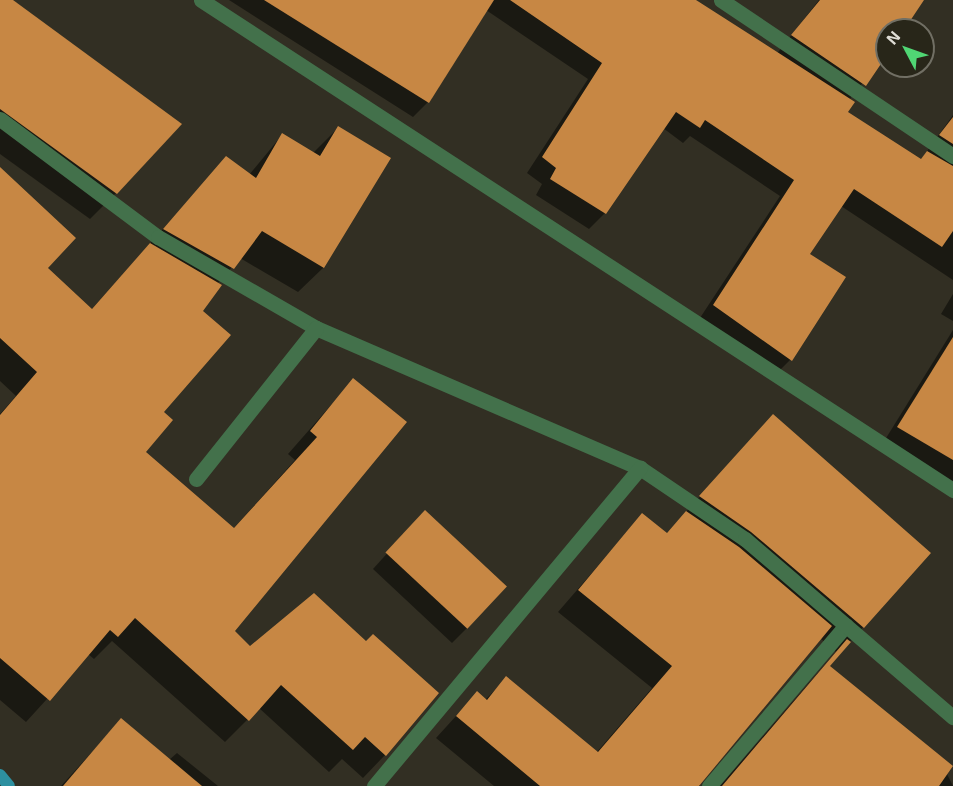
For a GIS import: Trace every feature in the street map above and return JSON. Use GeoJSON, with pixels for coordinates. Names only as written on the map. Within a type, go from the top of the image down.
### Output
{"type":"FeatureCollection","features":[{"type":"Feature","properties":{"kind":"street"},"geometry":{"type":"LineString","coordinates":[[201,0],[953,490]]}},
{"type":"Feature","properties":{"kind":"street"},"geometry":{"type":"LineString","coordinates":[[721,0],[953,156]]}},
{"type":"Feature","properties":{"kind":"street"},"geometry":{"type":"LineString","coordinates":[[0,119],[158,237],[316,328],[640,468],[746,539],[953,717]]}},
{"type":"Feature","properties":{"kind":"street"},"geometry":{"type":"LineString","coordinates":[[196,478],[316,328]]}},
{"type":"Feature","properties":{"kind":"street"},"geometry":{"type":"LineString","coordinates":[[374,786],[640,468]]}},
{"type":"Feature","properties":{"kind":"street"},"geometry":{"type":"LineString","coordinates":[[709,786],[846,625]]}},
{"type":"Feature","properties":{"kind":"building"},"geometry":{"type":"Polygon","coordinates":[[[0,0],[13,0],[182,124],[117,194],[0,109],[0,0]]]}},
{"type":"Feature","properties":{"kind":"building"},"geometry":{"type":"Polygon","coordinates":[[[264,0],[494,0],[429,103],[264,0]]]}},
{"type":"Feature","properties":{"kind":"building"},"geometry":{"type":"Polygon","coordinates":[[[510,0],[696,0],[855,102],[848,112],[921,159],[927,151],[953,166],[953,231],[942,247],[854,189],[810,254],[846,277],[792,361],[713,305],[794,180],[705,120],[700,128],[676,112],[606,214],[550,179],[556,168],[542,157],[602,63],[510,0]]]}},
{"type":"Feature","properties":{"kind":"building"},"geometry":{"type":"Polygon","coordinates":[[[820,0],[924,0],[912,18],[875,18],[875,73],[866,86],[791,35],[820,0]]]}},
{"type":"Feature","properties":{"kind":"building"},"geometry":{"type":"Polygon","coordinates":[[[953,117],[953,144],[939,135],[953,117]]]}},
{"type":"Feature","properties":{"kind":"building"},"geometry":{"type":"Polygon","coordinates":[[[338,126],[391,158],[324,268],[262,231],[234,269],[163,229],[226,156],[256,178],[282,133],[320,156],[338,126]]]}},
{"type":"Feature","properties":{"kind":"building"},"geometry":{"type":"Polygon","coordinates":[[[0,167],[76,238],[48,268],[92,309],[150,243],[222,285],[203,311],[231,335],[164,412],[173,420],[146,452],[234,528],[317,437],[310,431],[353,378],[407,422],[235,631],[250,646],[314,593],[366,641],[373,634],[439,693],[386,756],[365,737],[353,750],[281,685],[249,721],[135,618],[118,637],[110,630],[50,701],[0,658],[0,415],[37,372],[0,338],[0,167]]]}},
{"type":"Feature","properties":{"kind":"building"},"geometry":{"type":"Polygon","coordinates":[[[953,337],[953,460],[897,427],[953,337]]]}},
{"type":"Feature","properties":{"kind":"building"},"geometry":{"type":"Polygon","coordinates":[[[773,414],[931,553],[864,628],[751,532],[699,496],[773,414]]]}},
{"type":"Feature","properties":{"kind":"building"},"geometry":{"type":"Polygon","coordinates":[[[425,510],[507,586],[467,629],[385,552],[425,510]]]}},
{"type":"Feature","properties":{"kind":"building"},"geometry":{"type":"Polygon","coordinates":[[[686,511],[739,547],[832,626],[699,786],[540,786],[456,716],[477,691],[487,700],[506,676],[598,752],[672,666],[578,590],[642,513],[667,533],[686,511]]]}},
{"type":"Feature","properties":{"kind":"building"},"geometry":{"type":"Polygon","coordinates":[[[847,639],[851,642],[830,666],[953,766],[939,786],[722,786],[847,639]]]}},
{"type":"Feature","properties":{"kind":"building"},"geometry":{"type":"Polygon","coordinates":[[[121,718],[202,786],[63,786],[121,718]]]}},
{"type":"Feature","properties":{"kind":"waterway"},"geometry":{"type":"LineString","coordinates":[[0,775],[9,786]]}}]}
